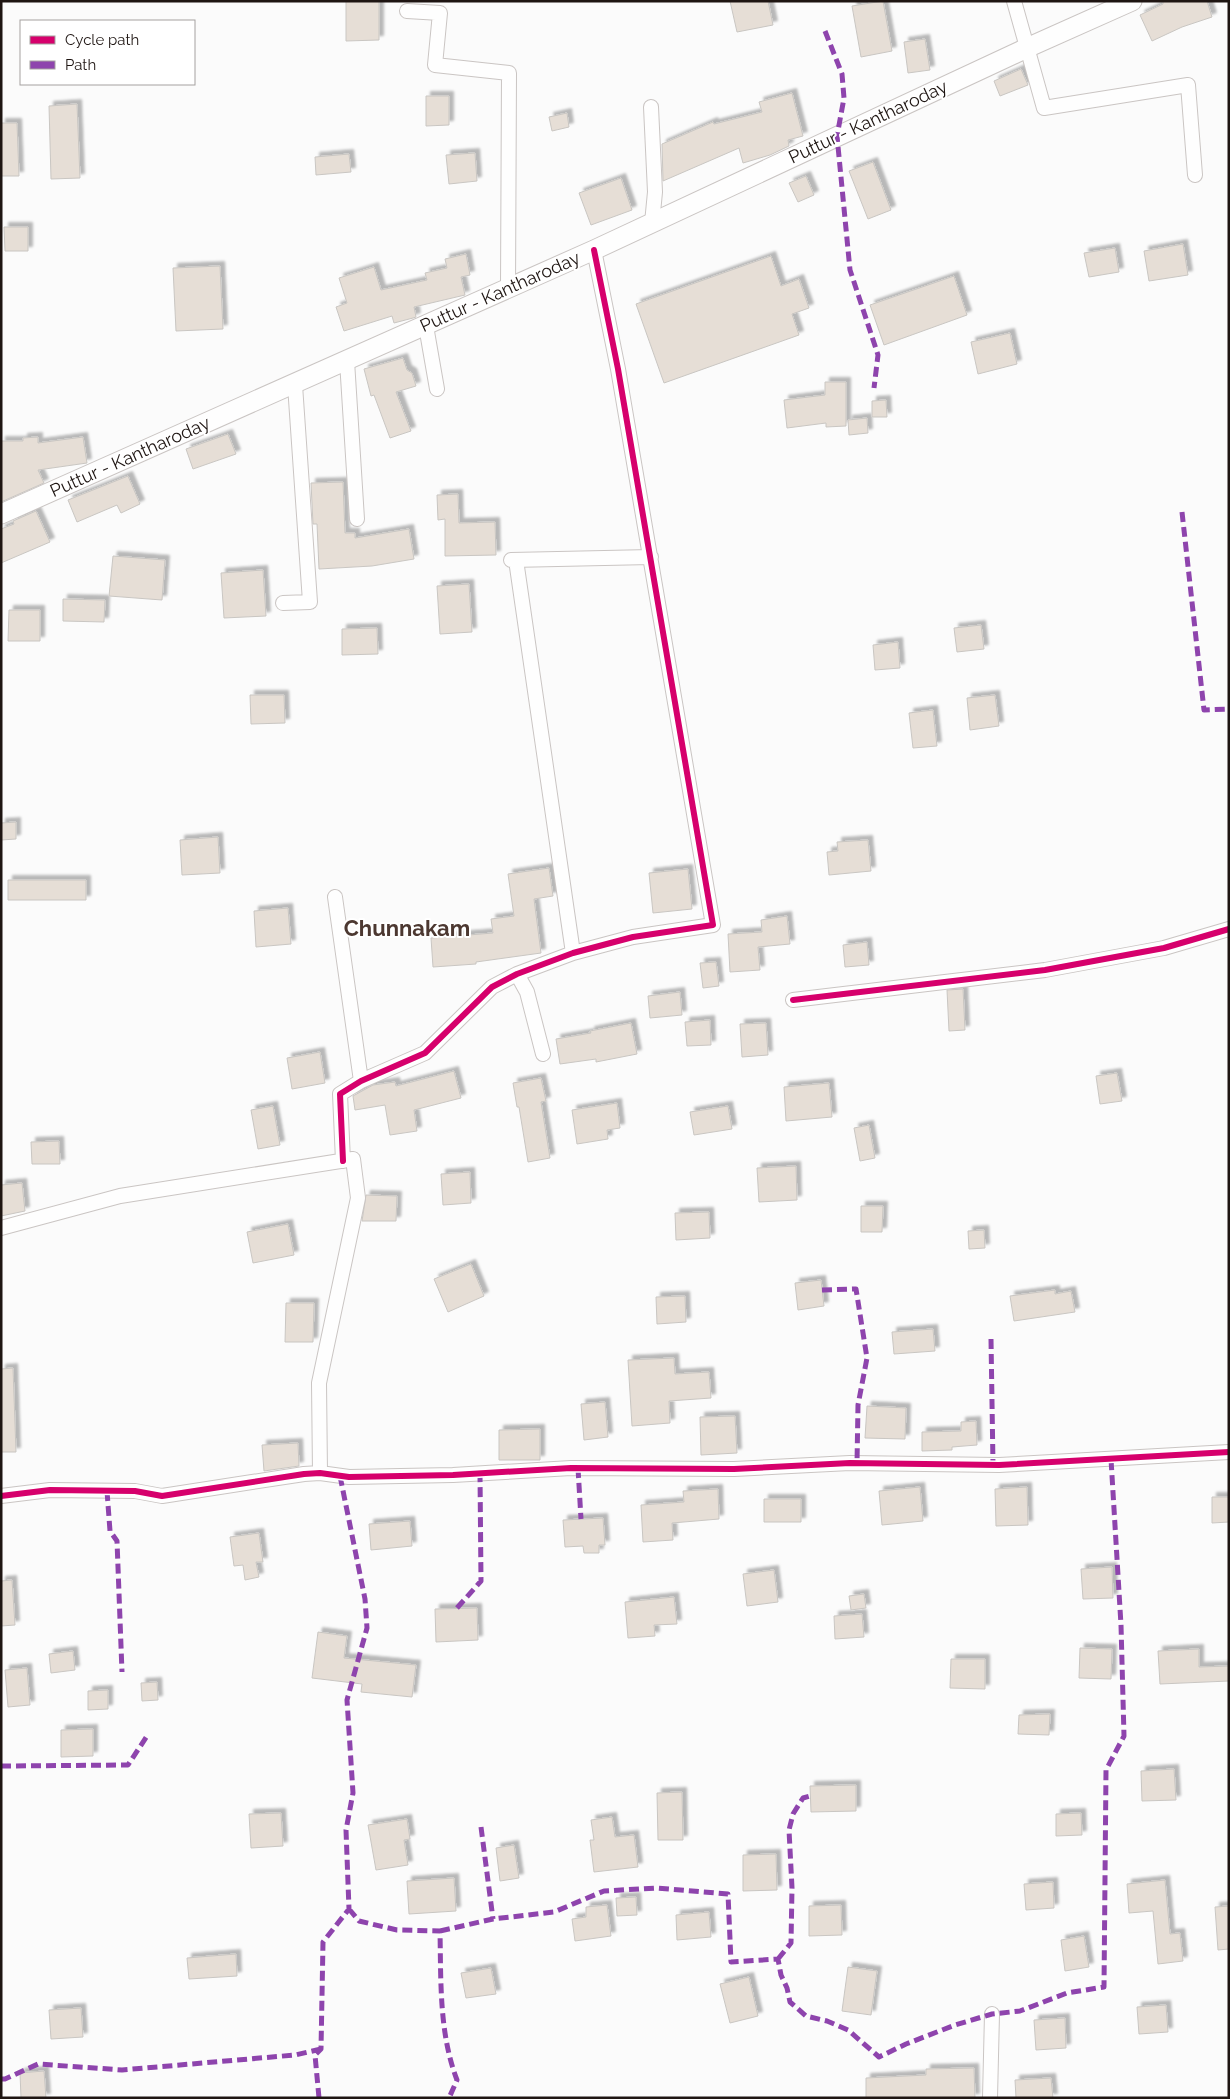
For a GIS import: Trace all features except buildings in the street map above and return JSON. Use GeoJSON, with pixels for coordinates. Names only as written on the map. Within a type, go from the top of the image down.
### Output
{"type":"FeatureCollection","features":[{"type":"Feature","properties":{"kind":"main road","name":"Puttur - Kantharoday"},"geometry":{"type":"LineString","coordinates":[[1,514],[295,385],[594,250],[1029,47],[1132,1]]}},
{"type":"Feature","properties":{"kind":"street"},"geometry":{"type":"LineString","coordinates":[[1014,1],[1029,47],[1044,108],[1188,85],[1195,175]]}},
{"type":"Feature","properties":{"kind":"street"},"geometry":{"type":"LineString","coordinates":[[407,11],[440,13],[435,65],[509,73],[508,288]]}},
{"type":"Feature","properties":{"kind":"street"},"geometry":{"type":"LineString","coordinates":[[651,107],[655,192],[652,223]]}},
{"type":"Feature","properties":{"kind":"street"},"geometry":{"type":"LineString","coordinates":[[343,1161],[340,1094],[361,1081],[425,1053],[492,987],[517,974],[572,953],[633,937],[713,925],[618,369],[594,250]]}},
{"type":"Feature","properties":{"kind":"street"},"geometry":{"type":"LineString","coordinates":[[426,326],[437,389]]}},
{"type":"Feature","properties":{"kind":"street"},"geometry":{"type":"LineString","coordinates":[[347,361],[357,519]]}},
{"type":"Feature","properties":{"kind":"street"},"geometry":{"type":"LineString","coordinates":[[283,603],[310,602],[295,385]]}},
{"type":"Feature","properties":{"kind":"street"},"geometry":{"type":"LineString","coordinates":[[572,953],[514,560],[651,557]]}},
{"type":"Feature","properties":{"kind":"street"},"geometry":{"type":"LineString","coordinates":[[335,897],[361,1081]]}},
{"type":"Feature","properties":{"kind":"street"},"geometry":{"type":"LineString","coordinates":[[793,1000],[1045,970],[1164,948],[1229,929]]}},
{"type":"Feature","properties":{"kind":"street"},"geometry":{"type":"LineString","coordinates":[[517,974],[527,992],[543,1054]]}},
{"type":"Feature","properties":{"kind":"street"},"geometry":{"type":"LineString","coordinates":[[1,1228],[120,1196],[353,1159],[358,1198],[319,1383],[320,1473]]}},
{"type":"Feature","properties":{"kind":"street"},"geometry":{"type":"LineString","coordinates":[[1,1496],[50,1490],[135,1491],[162,1496],[320,1473],[349,1477],[454,1476],[571,1468],[734,1469],[850,1462],[999,1465],[1229,1452]]}},
{"type":"Feature","properties":{"kind":"street"},"geometry":{"type":"LineString","coordinates":[[990,2098],[992,2014]]}},
{"type":"Feature","properties":{"kind":"marked path"},"geometry":{"type":"LineString","coordinates":[[825,31],[842,74],[844,98],[837,136],[850,270],[878,355],[874,388]]}},
{"type":"Feature","properties":{"kind":"marked path"},"geometry":{"type":"LineString","coordinates":[[1182,512],[1204,710],[1229,709]]}},
{"type":"Feature","properties":{"kind":"marked path"},"geometry":{"type":"LineString","coordinates":[[822,1290],[856,1289],[867,1358],[858,1405],[857,1463]]}},
{"type":"Feature","properties":{"kind":"marked path"},"geometry":{"type":"LineString","coordinates":[[991,1339],[993,1465]]}},
{"type":"Feature","properties":{"kind":"marked path"},"geometry":{"type":"LineString","coordinates":[[440,1931],[493,1919],[554,1912],[604,1891],[657,1888],[728,1894],[731,1962],[778,1959],[790,2002],[806,2016],[827,2021],[848,2030],[879,2057],[906,2044],[955,2025],[992,2014],[1020,2011],[1067,1993],[1104,1987],[1106,1770],[1124,1736],[1121,1625],[1111,1459]]}},
{"type":"Feature","properties":{"kind":"marked path"},"geometry":{"type":"LineString","coordinates":[[578,1468],[581,1519]]}},
{"type":"Feature","properties":{"kind":"marked path"},"geometry":{"type":"LineString","coordinates":[[457,1608],[481,1581],[480,1474]]}},
{"type":"Feature","properties":{"kind":"marked path"},"geometry":{"type":"LineString","coordinates":[[319,2098],[315,2055],[321,2049],[323,1942],[349,1909],[346,1830],[353,1793],[347,1700],[367,1628],[365,1599],[340,1476]]}},
{"type":"Feature","properties":{"kind":"marked path"},"geometry":{"type":"LineString","coordinates":[[107,1491],[110,1531],[117,1541],[122,1672]]}},
{"type":"Feature","properties":{"kind":"marked path"},"geometry":{"type":"LineString","coordinates":[[1,1766],[128,1765],[147,1736]]}},
{"type":"Feature","properties":{"kind":"marked path"},"geometry":{"type":"LineString","coordinates":[[778,1959],[791,1943],[792,1888],[789,1830],[793,1814],[803,1798],[810,1796]]}},
{"type":"Feature","properties":{"kind":"marked path"},"geometry":{"type":"LineString","coordinates":[[481,1827],[493,1919]]}},
{"type":"Feature","properties":{"kind":"marked path"},"geometry":{"type":"LineString","coordinates":[[349,1909],[359,1921],[397,1930],[440,1931],[444,2025],[451,2062],[457,2080],[449,2098]]}},
{"type":"Feature","properties":{"kind":"marked path"},"geometry":{"type":"LineString","coordinates":[[1,2079],[5,2079],[38,2064],[122,2070],[295,2055],[321,2049]]}},
{"type":"Feature","properties":{"kind":"cycle path"},"geometry":{"type":"LineString","coordinates":[[343,1161],[340,1094],[361,1081],[425,1053],[492,987],[517,974],[573,953],[633,937],[713,925],[618,369],[594,250]]}},
{"type":"Feature","properties":{"kind":"cycle path"},"geometry":{"type":"LineString","coordinates":[[793,1000],[1045,970],[1164,948],[1229,929]]}},
{"type":"Feature","properties":{"kind":"cycle path"},"geometry":{"type":"LineString","coordinates":[[1,1496],[50,1490],[135,1491],[162,1496],[320,1473],[349,1477],[453,1475],[571,1468],[734,1469],[850,1463],[999,1465],[1229,1452]]}},
{"type":"Feature","properties":{"kind":"district","name":"Chunnakam"},"geometry":{"type":"Point","coordinates":[407,928]}}]}
